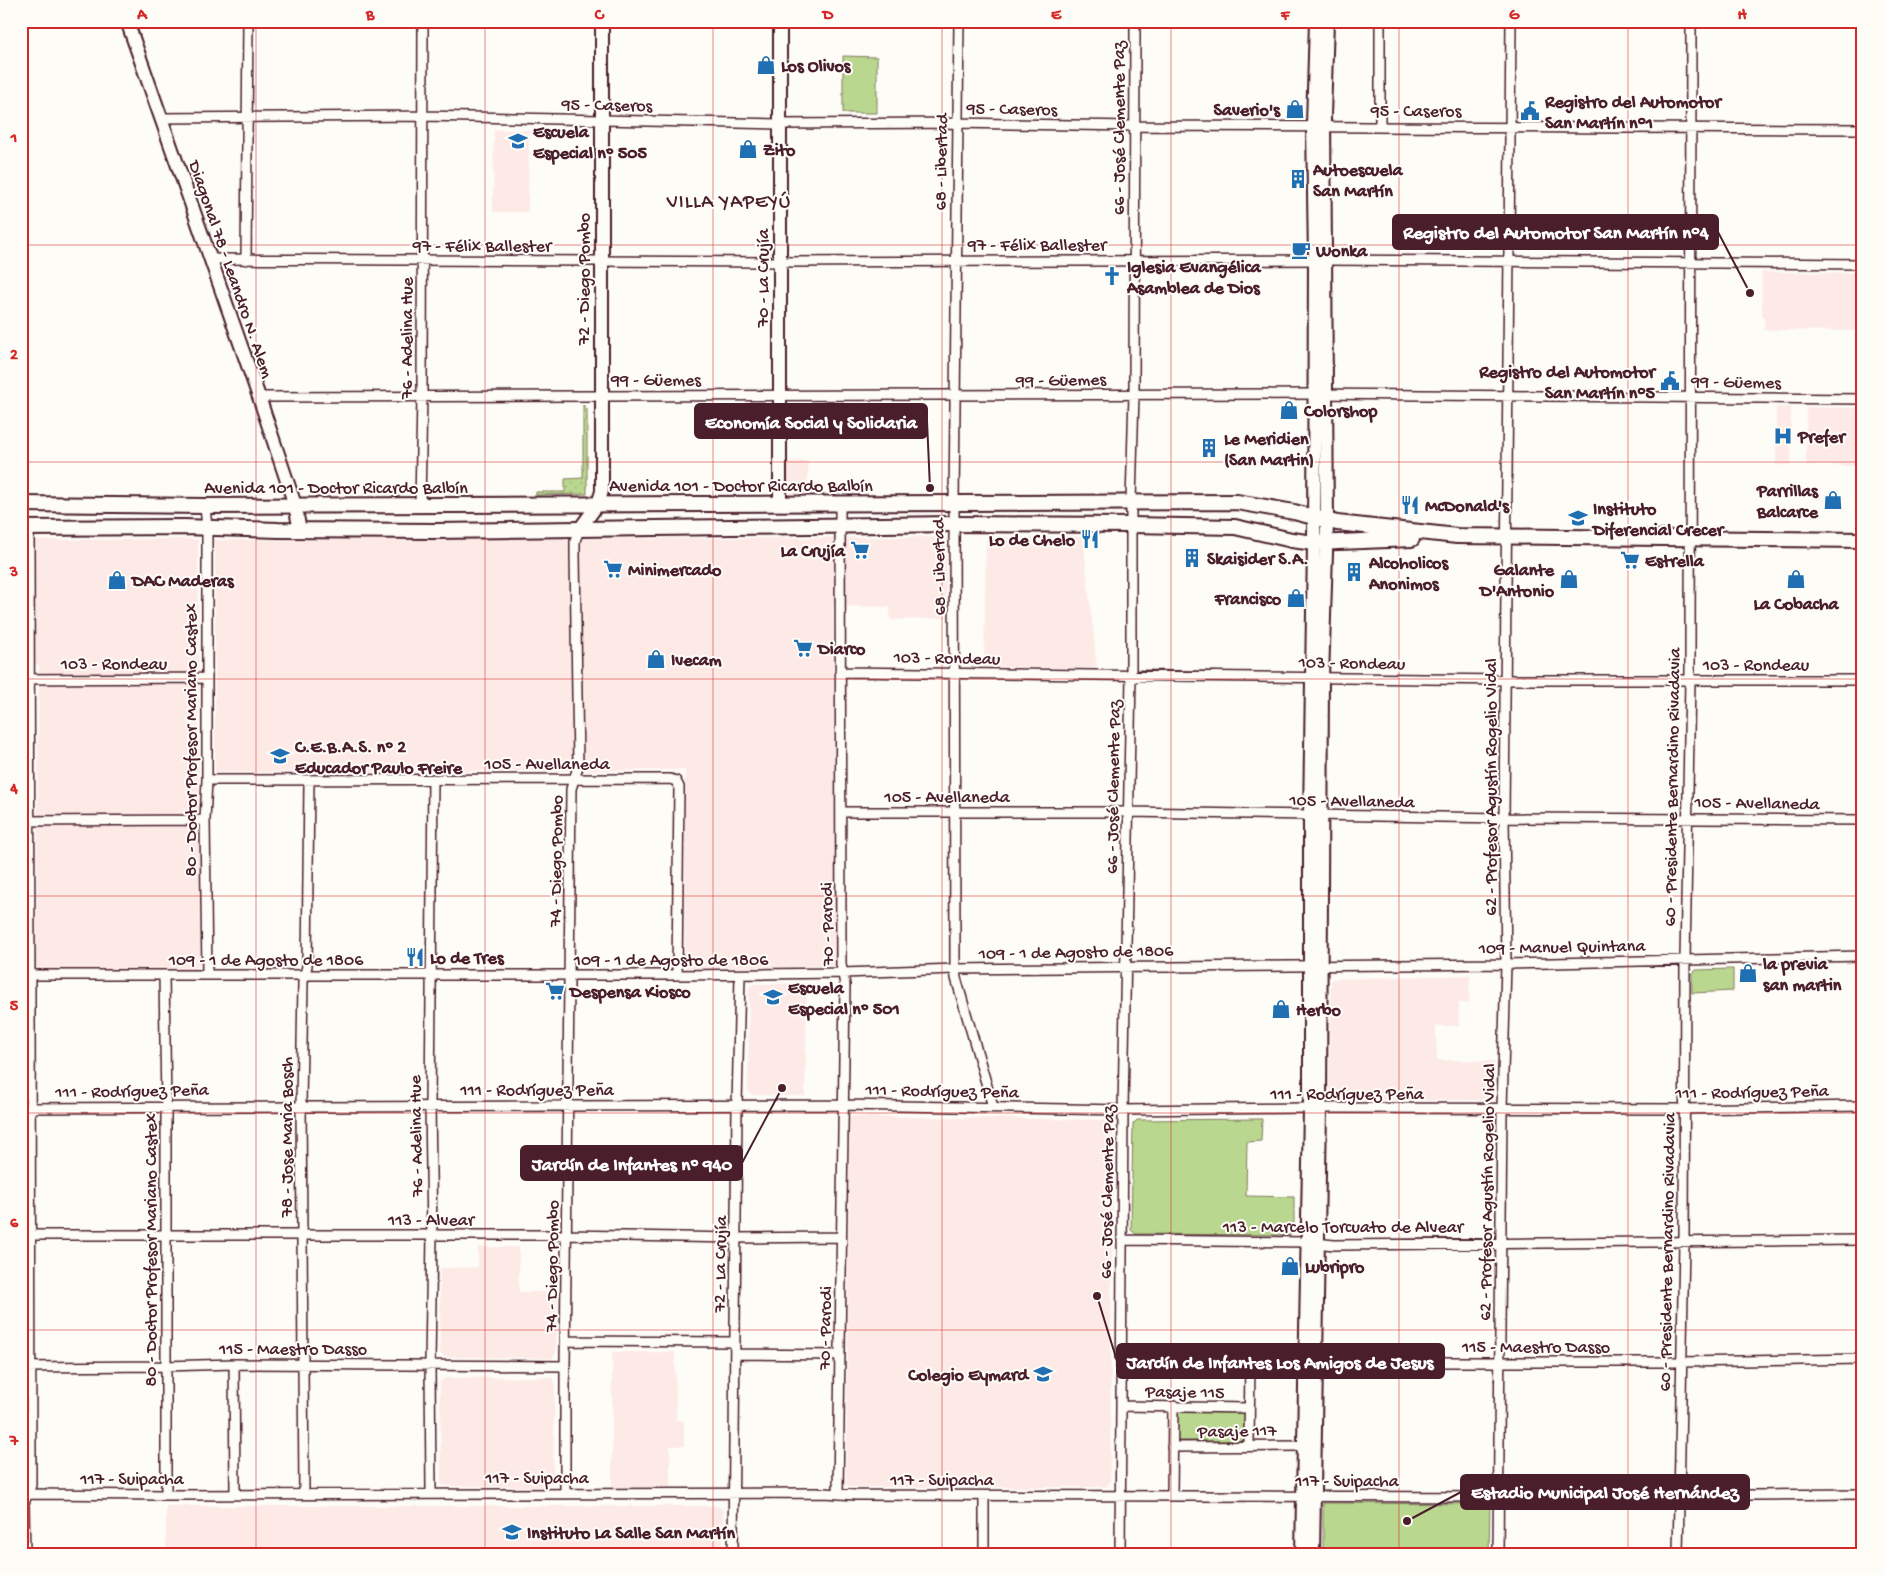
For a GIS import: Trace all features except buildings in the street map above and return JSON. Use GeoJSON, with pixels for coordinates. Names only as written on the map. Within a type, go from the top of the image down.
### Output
{"type":"FeatureCollection","features":[{"type":"Feature","properties":{"kind":"main road","name":"Diagonal 78 - Leandro N. Alem"},"geometry":{"type":"LineString","coordinates":[[127,21],[259,397],[295,505],[300,531]]}},
{"type":"Feature","properties":{"kind":"main road","name":"72 - Diego Pombo"},"geometry":{"type":"LineString","coordinates":[[579,530],[598,504],[602,491],[600,395],[602,21]]}},
{"type":"Feature","properties":{"kind":"main road","name":"70 - La Crujía"},"geometry":{"type":"LineString","coordinates":[[780,21],[780,504]]}},
{"type":"Feature","properties":{"kind":"main road"},"geometry":{"type":"LineString","coordinates":[[1316,21],[1319,125],[1320,394],[1327,522],[1320,543]]}},
{"type":"Feature","properties":{"kind":"main road"},"geometry":{"type":"LineString","coordinates":[[1319,125],[1327,21]]}},
{"type":"Feature","properties":{"kind":"main road"},"geometry":{"type":"LineString","coordinates":[[1302,1554],[1308,1496],[1315,1108],[1317,678],[1320,543],[1313,517],[1320,394]]}},
{"type":"Feature","properties":{"kind":"main road","name":"Avenida 101 - Doctor Ricardo Balbín"},"geometry":{"type":"LineString","coordinates":[[21,504],[205,506],[1244,503],[1313,517],[1327,522],[1457,536],[1863,540]]}},
{"type":"Feature","properties":{"kind":"main road","name":"Avenida 101 - Doctor Ricardo Balbín"},"geometry":{"type":"LineString","coordinates":[[25,528],[207,528],[300,531],[579,530],[650,527],[954,524],[1235,527],[1292,540],[1320,543],[1457,536]]}},
{"type":"Feature","properties":{"kind":"main road"},"geometry":{"type":"LineString","coordinates":[[1310,1361],[1303,1446],[1313,1554]]}},
{"type":"Feature","properties":{"kind":"street"},"geometry":{"type":"LineString","coordinates":[[246,260],[248,21]]}},
{"type":"Feature","properties":{"kind":"street","name":"76 - Adelina Hue"},"geometry":{"type":"LineString","coordinates":[[420,505],[424,116],[423,21]]}},
{"type":"Feature","properties":{"kind":"street","name":"68 - Libertad"},"geometry":{"type":"LineString","coordinates":[[959,21],[955,260],[955,968],[956,978],[993,1107]]}},
{"type":"Feature","properties":{"kind":"street","name":"66 - José Clemente Paz"},"geometry":{"type":"LineString","coordinates":[[1120,1554],[1120,1357],[1134,394],[1135,21]]}},
{"type":"Feature","properties":{"kind":"street"},"geometry":{"type":"LineString","coordinates":[[1380,21],[1380,126]]}},
{"type":"Feature","properties":{"kind":"street","name":"62 - Profesor Agustín Rogelio Vidal"},"geometry":{"type":"LineString","coordinates":[[1498,1554],[1502,1109],[1506,964],[1504,818],[1508,537],[1508,261],[1511,21]]}},
{"type":"Feature","properties":{"kind":"street","name":"60 - Presidente Bernardino Rivadavia"},"geometry":{"type":"LineString","coordinates":[[1678,1554],[1684,1243],[1685,960],[1690,680],[1691,21]]}},
{"type":"Feature","properties":{"kind":"street","name":"95 - Caseros"},"geometry":{"type":"LineString","coordinates":[[160,118],[424,116],[780,124],[957,123],[1134,126],[1319,125],[1863,129]]}},
{"type":"Feature","properties":{"kind":"street","name":"97 - Félix Ballester"},"geometry":{"type":"LineString","coordinates":[[211,259],[780,262],[1320,260],[1863,264]]}},
{"type":"Feature","properties":{"kind":"street","name":"99 - Güemes"},"geometry":{"type":"LineString","coordinates":[[259,397],[422,395],[955,396],[1320,394],[1863,399]]}},
{"type":"Feature","properties":{"kind":"street","name":"70 - Parodi"},"geometry":{"type":"LineString","coordinates":[[838,1494],[844,984],[841,964],[840,504]]}},
{"type":"Feature","properties":{"kind":"street","name":"80 - Doctor Profesor Mariano Castex"},"geometry":{"type":"LineString","coordinates":[[205,506],[207,528],[207,780],[205,820],[207,975]]}},
{"type":"Feature","properties":{"kind":"street"},"geometry":{"type":"LineString","coordinates":[[25,528],[25,1235],[26,1367],[31,1485],[24,1494],[25,1554]]}},
{"type":"Feature","properties":{"kind":"street","name":"74 - Diego Pombo"},"geometry":{"type":"LineString","coordinates":[[566,1493],[565,1366],[571,789],[578,767],[575,553],[579,530]]}},
{"type":"Feature","properties":{"kind":"street","name":"103 - Rondeau"},"geometry":{"type":"LineString","coordinates":[[840,672],[1506,680],[1863,680]]}},
{"type":"Feature","properties":{"kind":"street","name":"103 - Rondeau"},"geometry":{"type":"LineString","coordinates":[[26,679],[206,678]]}},
{"type":"Feature","properties":{"kind":"street","name":"76 - Adelina Hue"},"geometry":{"type":"LineString","coordinates":[[431,1493],[432,1235],[430,1105],[433,779]]}},
{"type":"Feature","properties":{"kind":"street","name":"105 - Avellaneda"},"geometry":{"type":"LineString","coordinates":[[207,780],[670,779],[676,781],[679,787],[677,976]]}},
{"type":"Feature","properties":{"kind":"street","name":"78 - Jose Maria Bosch"},"geometry":{"type":"LineString","coordinates":[[304,1494],[301,1106],[303,982],[307,966],[309,780]]}},
{"type":"Feature","properties":{"kind":"street","name":"105 - Avellaneda"},"geometry":{"type":"LineString","coordinates":[[840,812],[1128,812],[1316,816],[1863,820]]}},
{"type":"Feature","properties":{"kind":"street"},"geometry":{"type":"LineString","coordinates":[[25,821],[205,820]]}},
{"type":"Feature","properties":{"kind":"street","name":"109 - Manuel Quintana"},"geometry":{"type":"LineString","coordinates":[[1315,966],[1863,956]]}},
{"type":"Feature","properties":{"kind":"street","name":"109 - 1 de Agosto de 1806"},"geometry":{"type":"LineString","coordinates":[[26,975],[677,976],[843,973],[955,968],[1315,966]]}},
{"type":"Feature","properties":{"kind":"street","name":"80 - Doctor Profesor Mariano Castex"},"geometry":{"type":"LineString","coordinates":[[164,975],[166,1495]]}},
{"type":"Feature","properties":{"kind":"street","name":"72 - La Crujía"},"geometry":{"type":"LineString","coordinates":[[733,1554],[734,1342],[740,975]]}},
{"type":"Feature","properties":{"kind":"street","name":"111 - Rodríguez Peña"},"geometry":{"type":"LineString","coordinates":[[25,1108],[430,1105],[843,1105],[1123,1110],[1863,1106]]}},
{"type":"Feature","properties":{"kind":"street","name":"113 - Alvear"},"geometry":{"type":"LineString","coordinates":[[25,1235],[841,1237]]}},
{"type":"Feature","properties":{"kind":"street","name":"113 - Marcelo Torcuato de Alvear"},"geometry":{"type":"LineString","coordinates":[[1122,1240],[1312,1242],[1334,1245],[1863,1240]]}},
{"type":"Feature","properties":{"kind":"street"},"geometry":{"type":"LineString","coordinates":[[566,1341],[734,1342]]}},
{"type":"Feature","properties":{"kind":"street"},"geometry":{"type":"LineString","coordinates":[[735,1354],[840,1355]]}},
{"type":"Feature","properties":{"kind":"street","name":"115 - Maestro Dasso"},"geometry":{"type":"LineString","coordinates":[[1120,1357],[1500,1362],[1863,1360]]}},
{"type":"Feature","properties":{"kind":"street"},"geometry":{"type":"LineString","coordinates":[[1250,1359],[1250,1445]]}},
{"type":"Feature","properties":{"kind":"street"},"geometry":{"type":"LineString","coordinates":[[234,1364],[235,1495]]}},
{"type":"Feature","properties":{"kind":"street","name":"115 - Maestro Dasso"},"geometry":{"type":"LineString","coordinates":[[26,1367],[234,1364],[565,1366]]}},
{"type":"Feature","properties":{"kind":"street","name":"Pasaje 115"},"geometry":{"type":"LineString","coordinates":[[1121,1406],[1250,1408]]}},
{"type":"Feature","properties":{"kind":"street"},"geometry":{"type":"LineString","coordinates":[[1172,1496],[1173,1406]]}},
{"type":"Feature","properties":{"kind":"street","name":"Pasaje 117"},"geometry":{"type":"LineString","coordinates":[[1172,1447],[1303,1446]]}},
{"type":"Feature","properties":{"kind":"street","name":"117 - Suipacha"},"geometry":{"type":"LineString","coordinates":[[24,1494],[566,1493],[1498,1497],[1863,1494]]}},
{"type":"Feature","properties":{"kind":"street"},"geometry":{"type":"LineString","coordinates":[[984,1496],[984,1554]]}},
{"type":"Feature","properties":{"kind":"street"},"geometry":{"type":"LineString","coordinates":[[1862,1554],[1863,1512]]}},
{"type":"Feature","properties":{"kind":"shaded area"},"geometry":{"type":"Polygon","coordinates":[[[494,130],[529,130],[528,212],[493,212],[494,130]]]}},
{"type":"Feature","properties":{"kind":"shaded area"},"geometry":{"type":"Polygon","coordinates":[[[1762,272],[1857,273],[1860,276],[1860,331],[1764,330],[1762,272]]]}},
{"type":"Feature","properties":{"kind":"shaded area","name":"Prefer"},"geometry":{"type":"Polygon","coordinates":[[[1776,407],[1791,407],[1791,465],[1776,465],[1776,407]]]}},
{"type":"Feature","properties":{"kind":"shaded area"},"geometry":{"type":"Polygon","coordinates":[[[1806,407],[1860,408],[1860,466],[1806,465],[1806,407]]]}},
{"type":"Feature","properties":{"kind":"shaded area"},"geometry":{"type":"Polygon","coordinates":[[[787,461],[808,461],[808,494],[791,494],[787,490],[787,461]]]}},
{"type":"Feature","properties":{"kind":"shaded area"},"geometry":{"type":"Polygon","coordinates":[[[947,537],[946,618],[890,620],[890,607],[833,606],[836,966],[685,968],[685,770],[215,773],[215,540],[947,537]]]}},
{"type":"Feature","properties":{"kind":"shaded area"},"geometry":{"type":"Polygon","coordinates":[[[1083,537],[1097,668],[984,667],[986,538],[1083,537]]]}},
{"type":"Feature","properties":{"kind":"shaded area"},"geometry":{"type":"Polygon","coordinates":[[[198,539],[200,965],[196,969],[36,974],[39,665],[21,665],[21,540],[198,539]]]}},
{"type":"Feature","properties":{"kind":"shaded area"},"geometry":{"type":"Polygon","coordinates":[[[1470,975],[1469,1003],[1459,1003],[1459,1026],[1436,1026],[1437,1060],[1494,1061],[1493,1097],[1490,1100],[1333,1101],[1329,1097],[1331,981],[1333,979],[1470,975]]]}},
{"type":"Feature","properties":{"kind":"shaded area"},"geometry":{"type":"Polygon","coordinates":[[[807,983],[805,1096],[752,1095],[748,1091],[749,988],[753,984],[807,983]]]}},
{"type":"Feature","properties":{"kind":"shaded area","name":"Colegio Eymard"},"geometry":{"type":"Polygon","coordinates":[[[850,1116],[1113,1120],[1110,1482],[1106,1487],[849,1487],[846,1484],[850,1116]]]}},
{"type":"Feature","properties":{"kind":"shaded area"},"geometry":{"type":"Polygon","coordinates":[[[478,1247],[519,1247],[519,1292],[557,1292],[556,1353],[552,1358],[444,1357],[440,1353],[440,1268],[478,1267],[478,1247]]]}},
{"type":"Feature","properties":{"kind":"shaded area"},"geometry":{"type":"Polygon","coordinates":[[[612,1352],[675,1352],[676,1420],[684,1421],[684,1446],[670,1446],[670,1487],[612,1487],[612,1352]]]}},
{"type":"Feature","properties":{"kind":"shaded area"},"geometry":{"type":"Polygon","coordinates":[[[552,1377],[555,1382],[553,1479],[546,1487],[444,1486],[441,1483],[440,1382],[445,1378],[552,1377]]]}},
{"type":"Feature","properties":{"kind":"shaded area","name":"Instituto La Salle San Martín"},"geometry":{"type":"Polygon","coordinates":[[[166,1506],[718,1506],[723,1510],[723,1554],[166,1554],[166,1506]]]}},
{"type":"Feature","properties":{"kind":"green space"},"geometry":{"type":"Polygon","coordinates":[[[843,56],[877,57],[877,113],[843,113],[843,56]]]}},
{"type":"Feature","properties":{"kind":"green space"},"geometry":{"type":"Polygon","coordinates":[[[583,405],[587,409],[587,494],[536,495],[536,492],[565,492],[565,479],[583,478],[583,405]]]}},
{"type":"Feature","properties":{"kind":"green space"},"geometry":{"type":"Polygon","coordinates":[[[21,686],[23,686],[23,816],[21,816],[21,686]]]}},
{"type":"Feature","properties":{"kind":"green space"},"geometry":{"type":"Polygon","coordinates":[[[1733,969],[1733,991],[1692,993],[1692,974],[1696,970],[1733,969]]]}},
{"type":"Feature","properties":{"kind":"green space"},"geometry":{"type":"Polygon","coordinates":[[[1262,1119],[1261,1141],[1247,1142],[1246,1196],[1294,1197],[1294,1231],[1290,1235],[1136,1234],[1131,1230],[1133,1124],[1137,1120],[1262,1119]]]}},
{"type":"Feature","properties":{"kind":"green space"},"geometry":{"type":"Polygon","coordinates":[[[1177,1412],[1247,1412],[1246,1441],[1177,1441],[1177,1412]]]}},
{"type":"Feature","properties":{"kind":"green space"},"geometry":{"type":"Polygon","coordinates":[[[1323,1503],[1490,1504],[1489,1554],[1323,1554],[1323,1503]]]}},
{"type":"Feature","properties":{"kind":"place","name":"Los Olivos"},"geometry":{"type":"Point","coordinates":[766,65]}},
{"type":"Feature","properties":{"kind":"place","name":"Saverio's"},"geometry":{"type":"Point","coordinates":[1295,109]}},
{"type":"Feature","properties":{"kind":"place","name":"Registro del Automotor San Martín n°1"},"geometry":{"type":"Point","coordinates":[1530,111]}},
{"type":"Feature","properties":{"kind":"place","name":"Escuela Especial nº 505"},"geometry":{"type":"Point","coordinates":[518,141]}},
{"type":"Feature","properties":{"kind":"place","name":"Zito"},"geometry":{"type":"Point","coordinates":[748,149]}},
{"type":"Feature","properties":{"kind":"place","name":"Autoescuela San Martín"},"geometry":{"type":"Point","coordinates":[1298,179]}},
{"type":"Feature","properties":{"kind":"place","name":"Wonka"},"geometry":{"type":"Point","coordinates":[1301,250]}},
{"type":"Feature","properties":{"kind":"place","name":"Iglesia Evangélica Asamblea de Dios"},"geometry":{"type":"Point","coordinates":[1112,276]}},
{"type":"Feature","properties":{"kind":"place","name":"Registro del Automotor San Martín n°4"},"geometry":{"type":"Point","coordinates":[1750,293]}},
{"type":"Feature","properties":{"kind":"place","name":"Registro del Automotor San Martín n°5"},"geometry":{"type":"Point","coordinates":[1670,381]}},
{"type":"Feature","properties":{"kind":"place","name":"Colorshop"},"geometry":{"type":"Point","coordinates":[1289,410]}},
{"type":"Feature","properties":{"kind":"place","name":"Prefer"},"geometry":{"type":"Point","coordinates":[1783,436]}},
{"type":"Feature","properties":{"kind":"place","name":"Le Meridien (San Martin)"},"geometry":{"type":"Point","coordinates":[1209,448]}},
{"type":"Feature","properties":{"kind":"place","name":"Economía Social y Solidaria"},"geometry":{"type":"Point","coordinates":[930,488]}},
{"type":"Feature","properties":{"kind":"place","name":"Parrillas Balcarce"},"geometry":{"type":"Point","coordinates":[1833,500]}},
{"type":"Feature","properties":{"kind":"place","name":"McDonald's"},"geometry":{"type":"Point","coordinates":[1410,505]}},
{"type":"Feature","properties":{"kind":"place","name":"Instituto Diferencial Crecer"},"geometry":{"type":"Point","coordinates":[1578,518]}},
{"type":"Feature","properties":{"kind":"place","name":"Lo de Chelo"},"geometry":{"type":"Point","coordinates":[1090,539]}},
{"type":"Feature","properties":{"kind":"place","name":"La Crujía"},"geometry":{"type":"Point","coordinates":[860,550]}},
{"type":"Feature","properties":{"kind":"place","name":"Skaisider S.A."},"geometry":{"type":"Point","coordinates":[1192,558]}},
{"type":"Feature","properties":{"kind":"place","name":"Estrella"},"geometry":{"type":"Point","coordinates":[1630,560]}},
{"type":"Feature","properties":{"kind":"place","name":"Minimercado"},"geometry":{"type":"Point","coordinates":[613,569]}},
{"type":"Feature","properties":{"kind":"place","name":"Alcoholicos Anonimos"},"geometry":{"type":"Point","coordinates":[1354,572]}},
{"type":"Feature","properties":{"kind":"place","name":"Galante D'Antonio"},"geometry":{"type":"Point","coordinates":[1569,579]}},
{"type":"Feature","properties":{"kind":"place","name":"La Cobacha"},"geometry":{"type":"Point","coordinates":[1796,579]}},
{"type":"Feature","properties":{"kind":"place","name":"DAC Maderas"},"geometry":{"type":"Point","coordinates":[117,580]}},
{"type":"Feature","properties":{"kind":"place","name":"Francisco"},"geometry":{"type":"Point","coordinates":[1296,598]}},
{"type":"Feature","properties":{"kind":"place","name":"Diarco"},"geometry":{"type":"Point","coordinates":[803,648]}},
{"type":"Feature","properties":{"kind":"place","name":"Ivecam"},"geometry":{"type":"Point","coordinates":[656,659]}},
{"type":"Feature","properties":{"kind":"place","name":"C.E.B.A.S. nº 2 Educador Paulo Freire"},"geometry":{"type":"Point","coordinates":[280,756]}},
{"type":"Feature","properties":{"kind":"place","name":"Lo de Tres"},"geometry":{"type":"Point","coordinates":[415,957]}},
{"type":"Feature","properties":{"kind":"place","name":"la previa san martin"},"geometry":{"type":"Point","coordinates":[1748,973]}},
{"type":"Feature","properties":{"kind":"place","name":"Despensa Kiosco"},"geometry":{"type":"Point","coordinates":[555,991]}},
{"type":"Feature","properties":{"kind":"place","name":"Escuela Especial nº 501"},"geometry":{"type":"Point","coordinates":[773,997]}},
{"type":"Feature","properties":{"kind":"place","name":"Herbo"},"geometry":{"type":"Point","coordinates":[1281,1009]}},
{"type":"Feature","properties":{"kind":"place","name":"Jardín de Infantes nº 940"},"geometry":{"type":"Point","coordinates":[782,1088]}},
{"type":"Feature","properties":{"kind":"place","name":"Lubripro"},"geometry":{"type":"Point","coordinates":[1290,1266]}},
{"type":"Feature","properties":{"kind":"place","name":"Jardín de Infantes Los Amigos de Jesus"},"geometry":{"type":"Point","coordinates":[1097,1296]}},
{"type":"Feature","properties":{"kind":"place","name":"Colegio Eymard"},"geometry":{"type":"Point","coordinates":[1043,1374]}},
{"type":"Feature","properties":{"kind":"place","name":"Estadio Municipal José Hernández"},"geometry":{"type":"Point","coordinates":[1407,1521]}},
{"type":"Feature","properties":{"kind":"place","name":"Instituto La Salle San Martín"},"geometry":{"type":"Point","coordinates":[512,1532]}},
{"type":"Feature","properties":{"kind":"district","name":"VILLA YAPEYÚ"},"geometry":{"type":"Point","coordinates":[729,200]}}]}
